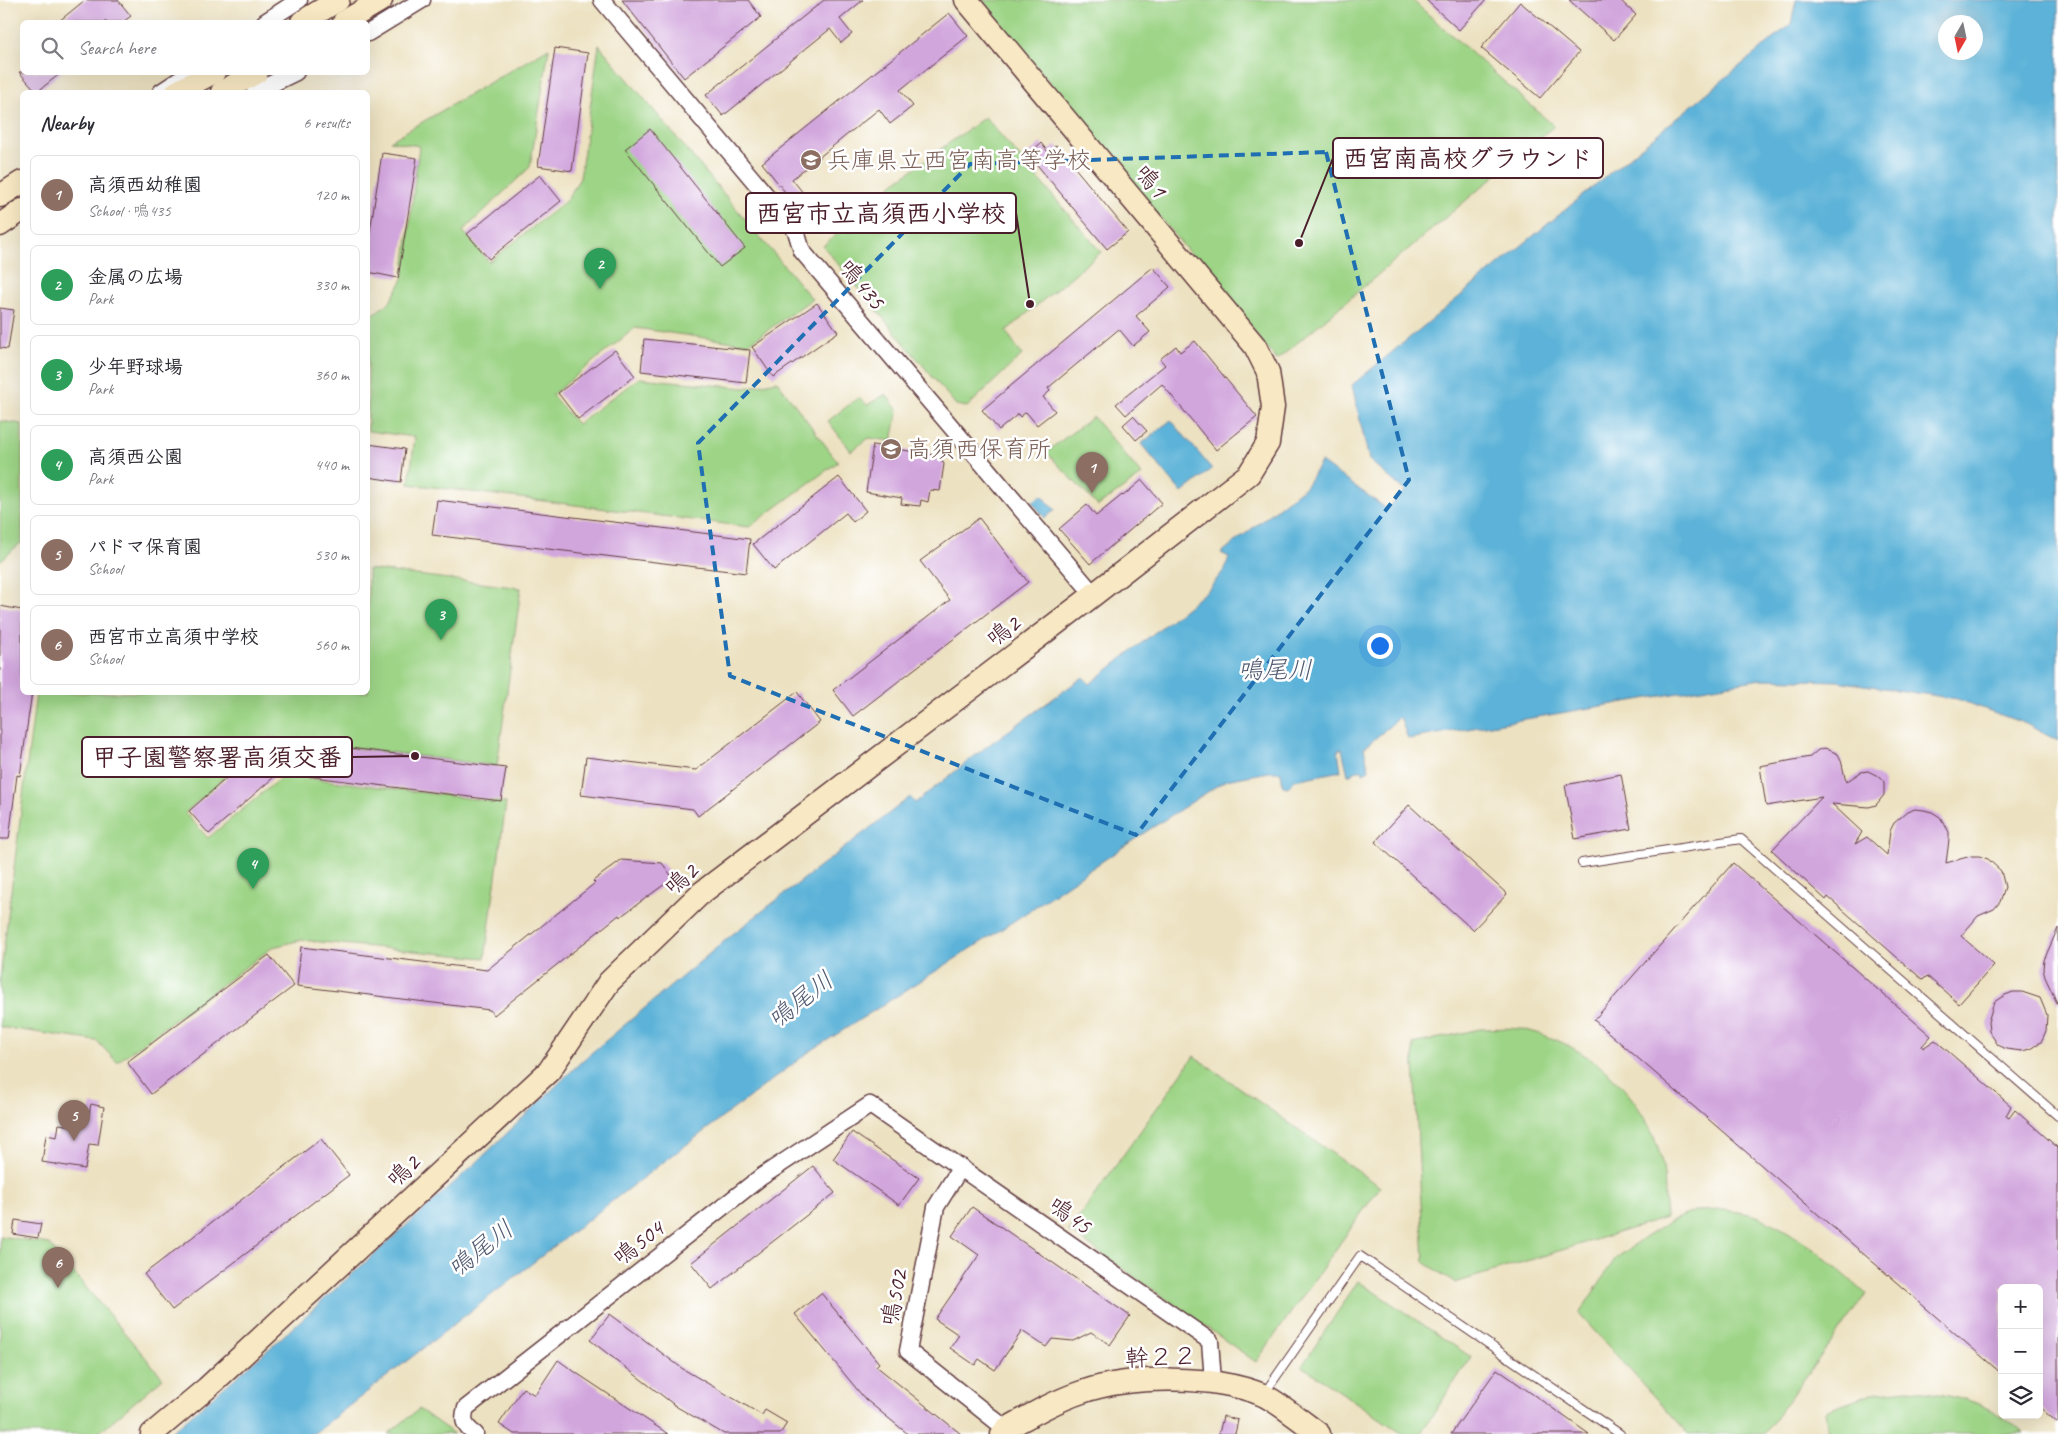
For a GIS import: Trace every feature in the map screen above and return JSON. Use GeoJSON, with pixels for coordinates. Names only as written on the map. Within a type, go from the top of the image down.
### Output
{"type":"FeatureCollection","features":[{"type":"Feature","properties":{"kind":"street"},"geometry":{"type":"LineString","coordinates":[[268,20],[299,0]]}},
{"type":"Feature","properties":{"kind":"street"},"geometry":{"type":"LineString","coordinates":[[347,20],[381,0]]}},
{"type":"Feature","properties":{"kind":"street"},"geometry":{"type":"LineString","coordinates":[[370,32],[422,0]]}},
{"type":"Feature","properties":{"kind":"street","name":"鳴435"},"geometry":{"type":"LineString","coordinates":[[602,0],[796,230],[802,251],[1094,595]]}},
{"type":"Feature","properties":{"kind":"street","name":"鳴1"},"geometry":{"type":"LineString","coordinates":[[966,0],[1255,346],[1268,372],[1273,407]]}},
{"type":"Feature","properties":{"kind":"street"},"geometry":{"type":"LineString","coordinates":[[305,20],[332,4]]}},
{"type":"Feature","properties":{"kind":"street"},"geometry":{"type":"LineString","coordinates":[[164,90],[186,75]]}},
{"type":"Feature","properties":{"kind":"street"},"geometry":{"type":"LineString","coordinates":[[181,90],[208,75]]}},
{"type":"Feature","properties":{"kind":"street"},"geometry":{"type":"LineString","coordinates":[[226,90],[252,75]]}},
{"type":"Feature","properties":{"kind":"street"},"geometry":{"type":"LineString","coordinates":[[259,90],[290,75]]}},
{"type":"Feature","properties":{"kind":"street"},"geometry":{"type":"LineString","coordinates":[[0,196],[20,183]]}},
{"type":"Feature","properties":{"kind":"street"},"geometry":{"type":"LineString","coordinates":[[0,224],[20,211]]}},
{"type":"Feature","properties":{"kind":"street","name":"鳴2"},"geometry":{"type":"LineString","coordinates":[[152,1434],[207,1388],[549,1071],[609,982],[700,894],[1094,595],[1249,474],[1268,443],[1273,407]]}},
{"type":"Feature","properties":{"kind":"street","name":"鳴45"},"geometry":{"type":"LineString","coordinates":[[870,1105],[1210,1341],[1213,1381]]}},
{"type":"Feature","properties":{"kind":"street","name":"鳴504"},"geometry":{"type":"LineString","coordinates":[[475,1434],[466,1428],[463,1418],[466,1408],[761,1177],[870,1105]]}},
{"type":"Feature","properties":{"kind":"street","name":"鳴502"},"geometry":{"type":"LineString","coordinates":[[961,1167],[936,1207],[908,1351],[1006,1432]]}},
{"type":"Feature","properties":{"kind":"street","name":"幹２２"},"geometry":{"type":"LineString","coordinates":[[1006,1432],[1047,1406],[1083,1391],[1120,1384],[1161,1380],[1213,1381],[1263,1396],[1320,1434]]}},
{"type":"Feature","properties":{"kind":"lane"},"geometry":{"type":"LineString","coordinates":[[1582,863],[1741,839],[2058,1116]]}},
{"type":"Feature","properties":{"kind":"lane"},"geometry":{"type":"LineString","coordinates":[[1263,1396],[1360,1256],[1620,1434]]}},
{"type":"Feature","properties":{"kind":"highlighted area"},"geometry":{"type":"Polygon","coordinates":[[[1326,152],[1409,480],[1136,835],[730,676],[698,443],[970,164],[1326,152]]]}},
{"type":"Feature","properties":{"kind":"green space"},"geometry":{"type":"Polygon","coordinates":[[[982,0],[1412,0],[1554,126],[1277,360],[982,0]]]}},
{"type":"Feature","properties":{"kind":"green space"},"geometry":{"type":"Polygon","coordinates":[[[599,45],[812,299],[748,344],[635,328],[552,395],[577,424],[639,378],[745,388],[777,381],[838,462],[749,527],[409,484],[415,437],[370,431],[370,317],[390,302],[403,279],[419,146],[390,141],[549,48],[530,167],[463,231],[489,262],[567,200],[580,178],[599,45]]]}},
{"type":"Feature","properties":{"kind":"green space"},"geometry":{"type":"Polygon","coordinates":[[[985,117],[1101,252],[1006,331],[1022,355],[967,407],[956,405],[823,246],[844,228],[849,233],[879,211],[872,199],[985,117]]]}},
{"type":"Feature","properties":{"kind":"green space"},"geometry":{"type":"Polygon","coordinates":[[[886,394],[898,411],[892,441],[869,438],[851,451],[828,421],[859,397],[867,405],[886,394]]]}},
{"type":"Feature","properties":{"kind":"green space"},"geometry":{"type":"Polygon","coordinates":[[[1093,417],[1142,475],[1098,506],[1046,452],[1093,417]]]}},
{"type":"Feature","properties":{"kind":"green space"},"geometry":{"type":"Polygon","coordinates":[[[0,421],[20,424],[20,544],[0,561],[0,421]]]}},
{"type":"Feature","properties":{"kind":"green space"},"geometry":{"type":"Polygon","coordinates":[[[370,569],[521,588],[497,766],[269,737],[185,813],[208,838],[284,775],[506,803],[485,958],[301,940],[273,947],[117,1062],[97,1041],[0,1027],[0,979],[36,695],[370,695],[370,569]]]}},
{"type":"Feature","properties":{"kind":"green space"},"geometry":{"type":"Polygon","coordinates":[[[1480,1029],[1521,1029],[1551,1038],[1574,1049],[1615,1079],[1632,1098],[1646,1120],[1656,1143],[1664,1174],[1666,1218],[1455,1283],[1424,1262],[1413,1044],[1480,1029]]]}},
{"type":"Feature","properties":{"kind":"green space"},"geometry":{"type":"Polygon","coordinates":[[[1194,1056],[1380,1187],[1256,1362],[1069,1231],[1194,1056]]]}},
{"type":"Feature","properties":{"kind":"green space"},"geometry":{"type":"Polygon","coordinates":[[[1725,1210],[1755,1216],[1789,1232],[1829,1261],[1866,1294],[1764,1434],[1688,1434],[1579,1314],[1615,1259],[1647,1236],[1671,1221],[1695,1211],[1725,1210]]]}},
{"type":"Feature","properties":{"kind":"green space"},"geometry":{"type":"Polygon","coordinates":[[[0,1236],[49,1244],[163,1378],[97,1434],[0,1434],[0,1236]]]}},
{"type":"Feature","properties":{"kind":"green space"},"geometry":{"type":"Polygon","coordinates":[[[1358,1281],[1471,1357],[1420,1434],[1403,1434],[1302,1366],[1358,1281]]]}},
{"type":"Feature","properties":{"kind":"green space"},"geometry":{"type":"Polygon","coordinates":[[[1908,1389],[1970,1401],[1998,1414],[1998,1419],[2005,1419],[2024,1434],[1828,1434],[1825,1411],[1878,1392],[1908,1389]]]}},
{"type":"Feature","properties":{"kind":"green space"},"geometry":{"type":"Polygon","coordinates":[[[419,1409],[454,1434],[388,1434],[419,1409]]]}},
{"type":"Feature","properties":{"kind":"water","name":"鳴尾川"},"geometry":{"type":"Polygon","coordinates":[[[1796,0],[2058,0],[2058,741],[2026,724],[1957,699],[1837,681],[1761,679],[1408,739],[1400,717],[1364,748],[1369,770],[1363,773],[1362,769],[1348,775],[1342,749],[1338,750],[1341,771],[1295,780],[1288,787],[1283,786],[1281,772],[1269,772],[1226,780],[1002,929],[809,1052],[620,1195],[313,1434],[169,1434],[261,1356],[476,1163],[584,1059],[734,933],[910,797],[915,803],[986,747],[1083,677],[1090,684],[1208,590],[1225,569],[1229,557],[1221,553],[1306,486],[1321,462],[1387,509],[1405,491],[1369,460],[1352,385],[1791,24],[1796,0]]]}},
{"type":"Feature","properties":{"kind":"water"},"geometry":{"type":"Polygon","coordinates":[[[1171,420],[1212,469],[1182,493],[1141,444],[1171,420]]]}},
{"type":"Feature","properties":{"kind":"water"},"geometry":{"type":"Polygon","coordinates":[[[1042,495],[1055,510],[1045,518],[1032,502],[1042,495]]]}},
{"type":"Feature","properties":{"kind":"building"},"geometry":{"type":"Polygon","coordinates":[[[85,0],[118,0],[131,16],[126,20],[60,20],[85,0]]]}},
{"type":"Feature","properties":{"kind":"building"},"geometry":{"type":"Polygon","coordinates":[[[622,0],[748,0],[761,17],[684,78],[622,0]]]}},
{"type":"Feature","properties":{"kind":"building"},"geometry":{"type":"Polygon","coordinates":[[[824,0],[863,0],[840,19],[852,34],[841,43],[830,29],[723,116],[706,95],[824,0]]]}},
{"type":"Feature","properties":{"kind":"building"},"geometry":{"type":"Polygon","coordinates":[[[1426,0],[1486,0],[1459,30],[1426,0]]]}},
{"type":"Feature","properties":{"kind":"building"},"geometry":{"type":"Polygon","coordinates":[[[1569,0],[1620,0],[1636,15],[1614,40],[1569,0]]]}},
{"type":"Feature","properties":{"kind":"building"},"geometry":{"type":"Polygon","coordinates":[[[1520,2],[1579,52],[1540,98],[1481,48],[1520,2]]]}},
{"type":"Feature","properties":{"kind":"building"},"geometry":{"type":"Polygon","coordinates":[[[949,13],[968,36],[900,90],[913,106],[890,124],[879,109],[792,179],[804,194],[793,202],[762,163],[949,13]]]}},
{"type":"Feature","properties":{"kind":"building"},"geometry":{"type":"Polygon","coordinates":[[[555,48],[588,53],[572,171],[538,166],[555,48]]]}},
{"type":"Feature","properties":{"kind":"building"},"geometry":{"type":"Polygon","coordinates":[[[22,75],[58,75],[40,90],[35,90],[22,75]]]}},
{"type":"Feature","properties":{"kind":"building"},"geometry":{"type":"Polygon","coordinates":[[[650,129],[745,248],[720,267],[625,149],[650,129]]]}},
{"type":"Feature","properties":{"kind":"building"},"geometry":{"type":"Polygon","coordinates":[[[1041,143],[1048,152],[1056,145],[1128,232],[1107,249],[1028,154],[1041,143]]]}},
{"type":"Feature","properties":{"kind":"building"},"geometry":{"type":"Polygon","coordinates":[[[382,153],[417,158],[398,278],[370,272],[370,232],[382,153]]]}},
{"type":"Feature","properties":{"kind":"building"},"geometry":{"type":"Polygon","coordinates":[[[540,175],[561,201],[489,259],[467,234],[540,175]]]}},
{"type":"Feature","properties":{"kind":"building"},"geometry":{"type":"Polygon","coordinates":[[[1153,267],[1170,287],[1136,316],[1150,332],[1133,346],[1119,329],[1048,388],[1050,391],[1043,397],[1055,411],[1037,425],[1026,412],[1020,417],[1018,414],[999,430],[982,410],[1153,267]]]}},
{"type":"Feature","properties":{"kind":"building"},"geometry":{"type":"Polygon","coordinates":[[[817,303],[838,332],[773,377],[752,347],[817,303]]]}},
{"type":"Feature","properties":{"kind":"building"},"geometry":{"type":"Polygon","coordinates":[[[0,308],[14,310],[8,349],[0,348],[0,308]]]}},
{"type":"Feature","properties":{"kind":"building"},"geometry":{"type":"Polygon","coordinates":[[[644,339],[750,350],[746,383],[641,371],[644,339]]]}},
{"type":"Feature","properties":{"kind":"building"},"geometry":{"type":"Polygon","coordinates":[[[1195,341],[1257,417],[1216,450],[1162,384],[1126,415],[1116,404],[1165,365],[1160,359],[1176,346],[1180,352],[1195,341]]]}},
{"type":"Feature","properties":{"kind":"building"},"geometry":{"type":"Polygon","coordinates":[[[615,350],[635,376],[578,419],[558,393],[615,350]]]}},
{"type":"Feature","properties":{"kind":"building"},"geometry":{"type":"Polygon","coordinates":[[[1133,416],[1147,431],[1136,440],[1123,425],[1133,416]]]}},
{"type":"Feature","properties":{"kind":"building"},"geometry":{"type":"Polygon","coordinates":[[[370,444],[405,449],[401,482],[370,477],[370,444]]]}},
{"type":"Feature","properties":{"kind":"building"},"geometry":{"type":"Polygon","coordinates":[[[873,445],[939,456],[944,464],[940,491],[930,490],[928,502],[921,500],[920,506],[901,504],[902,498],[866,492],[873,445]]]}},
{"type":"Feature","properties":{"kind":"building"},"geometry":{"type":"Polygon","coordinates":[[[839,477],[866,511],[853,522],[846,513],[774,570],[753,544],[839,477]]]}},
{"type":"Feature","properties":{"kind":"building"},"geometry":{"type":"Polygon","coordinates":[[[1142,480],[1162,503],[1090,564],[1059,529],[1087,505],[1096,516],[1142,480]]]}},
{"type":"Feature","properties":{"kind":"building"},"geometry":{"type":"Polygon","coordinates":[[[437,500],[750,539],[746,573],[432,535],[437,500]]]}},
{"type":"Feature","properties":{"kind":"building"},"geometry":{"type":"Polygon","coordinates":[[[979,518],[1028,582],[853,716],[833,690],[950,600],[920,561],[979,518]]]}},
{"type":"Feature","properties":{"kind":"building"},"geometry":{"type":"Polygon","coordinates":[[[0,606],[20,610],[20,695],[32,695],[20,776],[17,775],[9,839],[0,839],[0,606]]]}},
{"type":"Feature","properties":{"kind":"building"},"geometry":{"type":"Polygon","coordinates":[[[797,692],[820,722],[698,816],[693,809],[581,795],[586,757],[696,770],[797,692]]]}},
{"type":"Feature","properties":{"kind":"building"},"geometry":{"type":"Polygon","coordinates":[[[295,741],[506,768],[501,801],[291,774],[295,741]]]}},
{"type":"Feature","properties":{"kind":"building"},"geometry":{"type":"Polygon","coordinates":[[[263,746],[283,769],[209,834],[189,811],[263,746]]]}},
{"type":"Feature","properties":{"kind":"building"},"geometry":{"type":"Polygon","coordinates":[[[1825,748],[1838,754],[1846,782],[1861,772],[1868,771],[1880,777],[1884,782],[1884,795],[1876,805],[1869,807],[1832,804],[1862,832],[1855,844],[1867,837],[1887,855],[1890,831],[1894,823],[1907,812],[1915,809],[1924,810],[1940,817],[1949,832],[1946,863],[1971,856],[1979,856],[1988,859],[2001,871],[2005,887],[2000,902],[1994,909],[1978,916],[1961,936],[1994,965],[1959,1004],[1927,976],[1923,980],[1828,897],[1826,900],[1772,850],[1822,797],[1766,806],[1760,766],[1810,757],[1818,750],[1825,748]]]}},
{"type":"Feature","properties":{"kind":"building"},"geometry":{"type":"Polygon","coordinates":[[[1621,774],[1631,829],[1575,839],[1565,785],[1621,774]]]}},
{"type":"Feature","properties":{"kind":"building"},"geometry":{"type":"Polygon","coordinates":[[[1409,805],[1507,894],[1473,930],[1375,842],[1409,805]]]}},
{"type":"Feature","properties":{"kind":"building"},"geometry":{"type":"Polygon","coordinates":[[[621,860],[662,863],[673,878],[620,917],[619,915],[494,1015],[490,1010],[297,986],[301,947],[487,970],[595,883],[593,881],[621,860]]]}},
{"type":"Feature","properties":{"kind":"building"},"geometry":{"type":"Polygon","coordinates":[[[1733,863],[1931,1036],[1922,1046],[1923,1048],[1935,1040],[2011,1106],[2006,1116],[2009,1118],[2015,1110],[2058,1148],[2058,1423],[2043,1410],[2043,1284],[1998,1284],[1998,1371],[1594,1020],[1733,863]]]}},
{"type":"Feature","properties":{"kind":"building"},"geometry":{"type":"Polygon","coordinates":[[[2058,928],[2058,1005],[2043,969],[2044,960],[2058,928]]]}},
{"type":"Feature","properties":{"kind":"building"},"geometry":{"type":"Polygon","coordinates":[[[269,955],[294,986],[151,1094],[127,1062],[269,955]]]}},
{"type":"Feature","properties":{"kind":"building"},"geometry":{"type":"Polygon","coordinates":[[[2013,992],[2022,992],[2040,998],[2047,1015],[2046,1031],[2041,1042],[2030,1049],[2022,1051],[2006,1049],[1998,1045],[1989,1031],[1988,1022],[1994,1002],[2013,992]]]}},
{"type":"Feature","properties":{"kind":"building"},"geometry":{"type":"Polygon","coordinates":[[[91,1104],[104,1107],[98,1145],[89,1144],[85,1169],[42,1162],[46,1135],[57,1137],[59,1124],[72,1126],[75,1112],[89,1114],[91,1104]]]}},
{"type":"Feature","properties":{"kind":"building"},"geometry":{"type":"Polygon","coordinates":[[[852,1132],[919,1178],[899,1205],[833,1159],[852,1132]]]}},
{"type":"Feature","properties":{"kind":"building"},"geometry":{"type":"Polygon","coordinates":[[[321,1139],[349,1175],[172,1310],[144,1274],[321,1139]]]}},
{"type":"Feature","properties":{"kind":"building"},"geometry":{"type":"Polygon","coordinates":[[[813,1166],[835,1193],[712,1289],[691,1263],[813,1166]]]}},
{"type":"Feature","properties":{"kind":"building"},"geometry":{"type":"Polygon","coordinates":[[[972,1207],[1130,1316],[1110,1345],[1091,1332],[1073,1341],[1052,1339],[1046,1347],[1022,1331],[995,1370],[979,1359],[975,1365],[950,1348],[959,1335],[935,1319],[979,1255],[952,1236],[972,1207]]]}},
{"type":"Feature","properties":{"kind":"building"},"geometry":{"type":"Polygon","coordinates":[[[15,1220],[41,1224],[38,1238],[13,1234],[15,1220]]]}},
{"type":"Feature","properties":{"kind":"building"},"geometry":{"type":"Polygon","coordinates":[[[821,1293],[879,1363],[876,1366],[961,1434],[908,1434],[865,1399],[795,1314],[821,1293]]]}},
{"type":"Feature","properties":{"kind":"building"},"geometry":{"type":"Polygon","coordinates":[[[610,1314],[683,1369],[762,1415],[765,1410],[787,1423],[780,1434],[724,1434],[677,1407],[590,1340],[610,1314]]]}},
{"type":"Feature","properties":{"kind":"building"},"geometry":{"type":"Polygon","coordinates":[[[558,1360],[668,1434],[514,1434],[499,1424],[523,1388],[535,1395],[558,1360]]]}},
{"type":"Feature","properties":{"kind":"building"},"geometry":{"type":"Polygon","coordinates":[[[1497,1369],[1589,1434],[1451,1434],[1497,1369]]]}},
{"type":"Feature","properties":{"kind":"building"},"geometry":{"type":"Polygon","coordinates":[[[1223,1416],[1238,1420],[1235,1434],[1219,1434],[1223,1416]]]}},
{"type":"Feature","properties":{"kind":"place","name":"兵庫県立西宮南高等学校"},"geometry":{"type":"Point","coordinates":[811,160]}},
{"type":"Feature","properties":{"kind":"place","name":"西宮南高校グラウンド"},"geometry":{"type":"Point","coordinates":[1299,243]}},
{"type":"Feature","properties":{"kind":"place","name":"金属の広場"},"geometry":{"type":"Point","coordinates":[600,289]}},
{"type":"Feature","properties":{"kind":"place","name":"西宮市立高須西小学校"},"geometry":{"type":"Point","coordinates":[1030,304]}},
{"type":"Feature","properties":{"kind":"place","name":"高須西保育所"},"geometry":{"type":"Point","coordinates":[891,449]}},
{"type":"Feature","properties":{"kind":"place","name":"高須西幼稚園"},"geometry":{"type":"Point","coordinates":[1092,493]}},
{"type":"Feature","properties":{"kind":"place","name":"少年野球場"},"geometry":{"type":"Point","coordinates":[441,640]}},
{"type":"Feature","properties":{"kind":"place","name":"甲子園警察署高須交番"},"geometry":{"type":"Point","coordinates":[415,756]}},
{"type":"Feature","properties":{"kind":"place","name":"高須西公園"},"geometry":{"type":"Point","coordinates":[253,889]}},
{"type":"Feature","properties":{"kind":"place","name":"パドマ保育園"},"geometry":{"type":"Point","coordinates":[74,1141]}},
{"type":"Feature","properties":{"kind":"place","name":"西宮市立高須中学校"},"geometry":{"type":"Point","coordinates":[58,1288]}}]}
